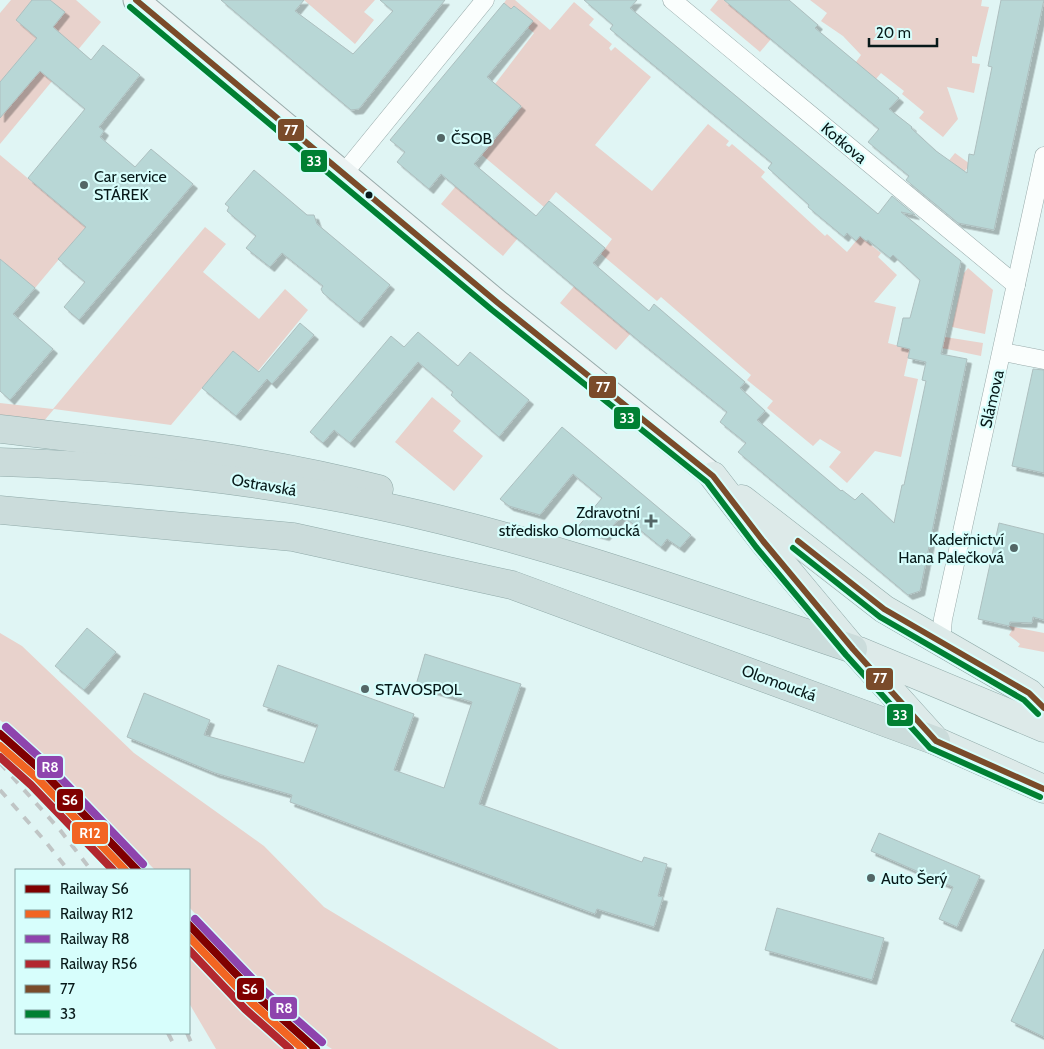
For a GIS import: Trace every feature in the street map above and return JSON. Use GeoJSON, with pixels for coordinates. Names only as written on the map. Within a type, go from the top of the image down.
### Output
{"type":"FeatureCollection","features":[{"type":"Feature","properties":{"kind":"highway"},"geometry":{"type":"LineString","coordinates":[[0,428],[186,452],[339,479],[424,500],[523,542],[591,560],[853,649]]}},
{"type":"Feature","properties":{"kind":"highway","name":"Ostravská"},"geometry":{"type":"LineString","coordinates":[[0,462],[75,464],[204,475],[376,505],[523,542]]}},
{"type":"Feature","properties":{"kind":"highway","name":"Olomoucká"},"geometry":{"type":"LineString","coordinates":[[0,510],[292,537],[512,585],[936,741]]}},
{"type":"Feature","properties":{"kind":"main road"},"geometry":{"type":"LineString","coordinates":[[136,0],[498,303],[713,476],[884,609],[1029,693],[1044,708]]}},
{"type":"Feature","properties":{"kind":"main road"},"geometry":{"type":"LineString","coordinates":[[713,476],[763,541],[853,649],[936,741]]}},
{"type":"Feature","properties":{"kind":"main road"},"geometry":{"type":"LineString","coordinates":[[853,649],[1044,728]]}},
{"type":"Feature","properties":{"kind":"main road","name":"Olomoucká"},"geometry":{"type":"LineString","coordinates":[[936,741],[1044,789]]}},
{"type":"Feature","properties":{"kind":"street"},"geometry":{"type":"LineString","coordinates":[[344,173],[485,0]]}},
{"type":"Feature","properties":{"kind":"street","name":"Kotkova"},"geometry":{"type":"LineString","coordinates":[[672,0],[1016,285]]}},
{"type":"Feature","properties":{"kind":"street","name":"Slámova"},"geometry":{"type":"LineString","coordinates":[[940,641],[943,619],[1003,352],[1044,156]]}},
{"type":"Feature","properties":{"kind":"street"},"geometry":{"type":"LineString","coordinates":[[1003,352],[1044,360]]}},
{"type":"Feature","properties":{"kind":"shaded area"},"geometry":{"type":"Polygon","coordinates":[[[11,0],[76,0],[101,22],[0,144],[0,13],[11,0]]]}},
{"type":"Feature","properties":{"kind":"shaded area"},"geometry":{"type":"Polygon","coordinates":[[[304,0],[375,0],[364,12],[374,20],[355,44],[304,0]]]}},
{"type":"Feature","properties":{"kind":"shaded area"},"geometry":{"type":"Polygon","coordinates":[[[506,0],[515,0],[550,30],[574,2],[594,19],[589,25],[612,44],[609,48],[611,51],[615,47],[651,77],[595,145],[652,191],[708,124],[729,141],[726,145],[729,147],[732,144],[765,172],[761,177],[825,236],[827,234],[847,252],[860,236],[881,253],[878,257],[897,275],[874,302],[896,307],[888,343],[910,349],[904,376],[918,379],[901,457],[875,451],[847,483],[829,467],[841,452],[820,439],[813,446],[767,408],[773,401],[747,380],[751,375],[661,297],[657,301],[601,254],[612,239],[556,192],[544,207],[482,155],[522,107],[495,84],[534,33],[528,28],[533,21],[514,6],[511,9],[504,3],[506,0]]]}},
{"type":"Feature","properties":{"kind":"shaded area"},"geometry":{"type":"Polygon","coordinates":[[[718,0],[724,0],[771,39],[760,52],[710,10],[718,0]]]}},
{"type":"Feature","properties":{"kind":"shaded area"},"geometry":{"type":"Polygon","coordinates":[[[810,0],[982,0],[981,6],[989,7],[977,57],[972,56],[972,63],[980,64],[974,93],[947,87],[958,119],[943,137],[919,118],[924,112],[902,94],[904,91],[881,73],[876,79],[856,62],[861,55],[843,36],[821,21],[827,13],[810,0]]]}},
{"type":"Feature","properties":{"kind":"shaded area"},"geometry":{"type":"Polygon","coordinates":[[[955,153],[970,164],[953,188],[925,190],[955,153]]]}},
{"type":"Feature","properties":{"kind":"shaded area"},"geometry":{"type":"Polygon","coordinates":[[[0,155],[86,227],[35,288],[0,259],[0,155]]]}},
{"type":"Feature","properties":{"kind":"shaded area"},"geometry":{"type":"Polygon","coordinates":[[[456,186],[518,238],[503,256],[441,204],[456,186]]]}},
{"type":"Feature","properties":{"kind":"shaded area"},"geometry":{"type":"Polygon","coordinates":[[[205,227],[226,244],[203,272],[259,319],[285,289],[308,310],[258,371],[233,351],[171,425],[54,409],[38,428],[0,424],[0,403],[53,409],[205,227]]]}},
{"type":"Feature","properties":{"kind":"shaded area"},"geometry":{"type":"Polygon","coordinates":[[[968,268],[993,290],[985,334],[952,327],[964,273],[968,268]]]}},
{"type":"Feature","properties":{"kind":"shaded area"},"geometry":{"type":"Polygon","coordinates":[[[575,285],[631,333],[616,350],[560,303],[575,285]]]}},
{"type":"Feature","properties":{"kind":"shaded area"},"geometry":{"type":"Polygon","coordinates":[[[945,337],[983,343],[981,356],[942,348],[945,337]]]}},
{"type":"Feature","properties":{"kind":"shaded area"},"geometry":{"type":"Polygon","coordinates":[[[432,397],[461,421],[453,431],[483,456],[454,491],[395,442],[432,397]]]}},
{"type":"Feature","properties":{"kind":"shaded area"},"geometry":{"type":"Polygon","coordinates":[[[1009,626],[1044,633],[1044,652],[1018,647],[1020,644],[1009,635],[1012,630],[1009,626]]]}},
{"type":"Feature","properties":{"kind":"shaded area"},"geometry":{"type":"Polygon","coordinates":[[[0,633],[22,646],[134,753],[264,846],[324,907],[559,1049],[332,1049],[321,1042],[262,986],[190,908],[190,869],[154,869],[49,762],[0,720],[0,633]]]}},
{"type":"Feature","properties":{"kind":"shaded area"},"geometry":{"type":"Polygon","coordinates":[[[190,955],[197,958],[288,1049],[216,1049],[190,1005],[190,955]]]}},
{"type":"Feature","properties":{"kind":"building"},"geometry":{"type":"Polygon","coordinates":[[[32,0],[50,0],[65,12],[53,27],[91,60],[103,45],[140,75],[99,127],[104,131],[100,137],[135,167],[151,149],[193,184],[79,320],[64,307],[85,282],[58,259],[86,227],[28,178],[85,109],[40,71],[0,118],[0,82],[37,38],[16,20],[32,0]]]}},
{"type":"Feature","properties":{"kind":"building"},"geometry":{"type":"Polygon","coordinates":[[[221,0],[304,0],[295,11],[353,54],[393,11],[380,0],[445,0],[359,109],[351,110],[221,0]]]}},
{"type":"Feature","properties":{"kind":"building"},"geometry":{"type":"Polygon","coordinates":[[[584,0],[637,0],[630,8],[878,214],[892,196],[915,215],[901,212],[961,261],[941,354],[967,359],[920,591],[908,595],[738,452],[746,443],[720,422],[727,412],[639,341],[441,174],[429,189],[397,162],[405,152],[390,140],[504,3],[511,9],[514,6],[533,21],[487,77],[521,106],[474,164],[536,216],[549,201],[605,248],[593,263],[649,311],[654,304],[745,382],[740,388],[765,411],[757,420],[841,491],[855,500],[862,493],[894,523],[926,381],[922,380],[926,362],[908,358],[910,349],[897,346],[903,318],[910,318],[920,280],[893,255],[890,258],[868,240],[866,241],[860,236],[856,241],[847,233],[844,237],[808,207],[809,205],[768,168],[772,163],[610,29],[613,25],[584,0]]]}},
{"type":"Feature","properties":{"kind":"building"},"geometry":{"type":"Polygon","coordinates":[[[724,0],[789,0],[818,25],[815,28],[899,98],[889,109],[912,127],[936,151],[967,173],[969,154],[974,155],[992,67],[988,66],[1001,0],[1044,0],[994,230],[958,223],[906,180],[909,176],[868,142],[879,129],[724,0]]]}},
{"type":"Feature","properties":{"kind":"building"},"geometry":{"type":"Polygon","coordinates":[[[254,170],[307,215],[314,215],[317,224],[390,285],[359,323],[323,293],[321,289],[323,286],[282,253],[270,267],[246,248],[256,236],[227,211],[229,207],[225,204],[254,170]]]}},
{"type":"Feature","properties":{"kind":"building"},"geometry":{"type":"Polygon","coordinates":[[[0,259],[35,288],[13,314],[53,349],[10,400],[0,391],[0,259]]]}},
{"type":"Feature","properties":{"kind":"building"},"geometry":{"type":"Polygon","coordinates":[[[300,323],[314,335],[272,384],[267,379],[236,416],[202,388],[233,351],[259,372],[300,323]]]}},
{"type":"Feature","properties":{"kind":"building"},"geometry":{"type":"Polygon","coordinates":[[[418,332],[458,366],[470,352],[529,400],[499,437],[451,395],[453,392],[418,362],[350,443],[334,430],[323,443],[310,432],[391,336],[404,347],[418,332]]]}},
{"type":"Feature","properties":{"kind":"building"},"geometry":{"type":"Polygon","coordinates":[[[1033,369],[1044,370],[1044,473],[1012,466],[1033,369]]]}},
{"type":"Feature","properties":{"kind":"building"},"geometry":{"type":"Polygon","coordinates":[[[562,427],[691,535],[680,548],[667,539],[661,547],[622,515],[605,536],[577,528],[602,498],[573,474],[540,515],[509,506],[500,499],[562,427]]]}},
{"type":"Feature","properties":{"kind":"building"},"geometry":{"type":"Polygon","coordinates":[[[999,523],[1044,534],[1044,620],[1033,617],[1032,623],[1010,622],[1009,626],[978,619],[999,523]]]}},
{"type":"Feature","properties":{"kind":"building"},"geometry":{"type":"Polygon","coordinates":[[[87,628],[116,652],[84,690],[55,666],[87,628]]]}},
{"type":"Feature","properties":{"kind":"building"},"geometry":{"type":"Polygon","coordinates":[[[425,654],[521,684],[479,804],[642,862],[644,857],[667,864],[658,896],[663,897],[654,927],[597,909],[595,914],[290,802],[292,795],[215,773],[127,737],[144,693],[210,720],[204,735],[304,763],[318,725],[263,706],[278,665],[414,714],[394,770],[444,788],[472,702],[416,685],[425,654]]]}},
{"type":"Feature","properties":{"kind":"building"},"geometry":{"type":"Polygon","coordinates":[[[879,833],[980,876],[957,927],[939,919],[953,887],[871,851],[879,833]]]}},
{"type":"Feature","properties":{"kind":"building"},"geometry":{"type":"Polygon","coordinates":[[[777,908],[884,938],[872,980],[765,950],[777,908]]]}},
{"type":"Feature","properties":{"kind":"building"},"geometry":{"type":"Polygon","coordinates":[[[1044,949],[1044,1037],[1011,1021],[1044,949]]]}},
{"type":"Feature","properties":{"kind":"railway"},"geometry":{"type":"LineString","coordinates":[[0,763],[60,830],[90,869]]}},
{"type":"Feature","properties":{"kind":"railway"},"geometry":{"type":"LineString","coordinates":[[0,790],[67,869]]}},
{"type":"Feature","properties":{"kind":"railway"},"geometry":{"type":"LineString","coordinates":[[168,1034],[176,1049]]}},
{"type":"Feature","properties":{"kind":"railway"},"geometry":{"type":"LineString","coordinates":[[187,1034],[194,1049]]}},
{"type":"Feature","properties":{"kind":"rail line","name":"R8"},"geometry":{"type":"LineString","coordinates":[[6,727],[49,766],[143,864]]}},
{"type":"Feature","properties":{"kind":"rail line","name":"S6"},"geometry":{"type":"LineString","coordinates":[[0,734],[43,772],[136,869]]}},
{"type":"Feature","properties":{"kind":"rail line","name":"R12"},"geometry":{"type":"LineString","coordinates":[[0,746],[37,778],[124,869]]}},
{"type":"Feature","properties":{"kind":"rail line","name":"R56"},"geometry":{"type":"LineString","coordinates":[[0,757],[31,785],[112,869]]}},
{"type":"Feature","properties":{"kind":"rail line","name":"R8"},"geometry":{"type":"LineString","coordinates":[[195,919],[264,991],[322,1042]]}},
{"type":"Feature","properties":{"kind":"rail line","name":"S6"},"geometry":{"type":"LineString","coordinates":[[190,926],[258,997],[316,1049]]}},
{"type":"Feature","properties":{"kind":"rail line","name":"R12"},"geometry":{"type":"LineString","coordinates":[[190,938],[252,1003],[303,1049]]}},
{"type":"Feature","properties":{"kind":"rail line","name":"R56"},"geometry":{"type":"LineString","coordinates":[[190,951],[245,1009],[290,1049]]}},
{"type":"Feature","properties":{"kind":"transit line","name":"77"},"geometry":{"type":"LineString","coordinates":[[136,0],[498,303],[713,476],[763,541],[853,649],[936,741],[1044,789]]}},
{"type":"Feature","properties":{"kind":"transit line","name":"33"},"geometry":{"type":"LineString","coordinates":[[130,7],[492,310],[707,482],[756,547],[846,655],[930,748],[1040,797]]}},
{"type":"Feature","properties":{"kind":"transit line","name":"77"},"geometry":{"type":"LineString","coordinates":[[798,541],[884,609],[1029,693],[1044,708]]}},
{"type":"Feature","properties":{"kind":"transit line","name":"33"},"geometry":{"type":"LineString","coordinates":[[793,548],[880,617],[1024,700],[1038,714]]}},
{"type":"Feature","properties":{"kind":"place","name":"ČSOB"},"geometry":{"type":"Point","coordinates":[441,138]}},
{"type":"Feature","properties":{"kind":"place","name":"Car service STÁREK"},"geometry":{"type":"Point","coordinates":[84,185]}},
{"type":"Feature","properties":{"kind":"place","name":"Zdravotní středisko Olomoucká"},"geometry":{"type":"Point","coordinates":[651,521]}},
{"type":"Feature","properties":{"kind":"place","name":"Kadeřnictví Hana Palečková"},"geometry":{"type":"Point","coordinates":[1014,548]}},
{"type":"Feature","properties":{"kind":"place","name":"STAVOSPOL"},"geometry":{"type":"Point","coordinates":[365,689]}},
{"type":"Feature","properties":{"kind":"place","name":"Auto Šerý"},"geometry":{"type":"Point","coordinates":[871,878]}}]}
